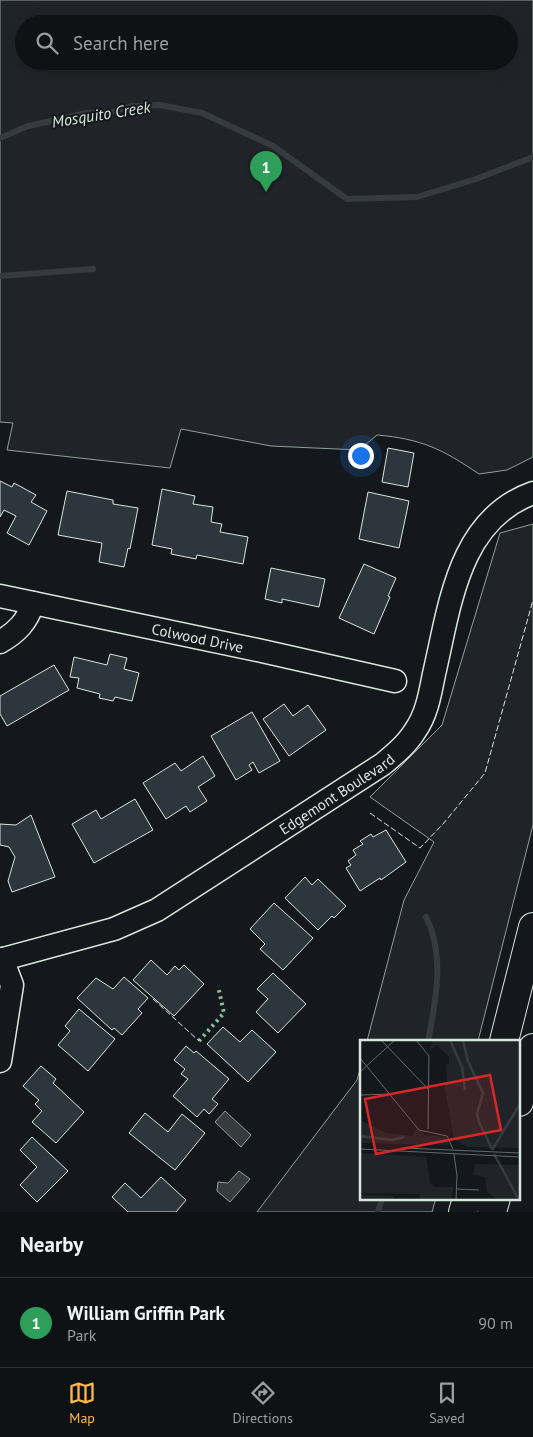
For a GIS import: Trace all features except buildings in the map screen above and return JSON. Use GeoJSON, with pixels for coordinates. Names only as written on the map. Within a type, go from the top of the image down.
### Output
{"type":"FeatureCollection","features":[{"type":"Feature","properties":{"kind":"highway"},"geometry":{"type":"LineString","coordinates":[[504,1040],[533,927]]}},
{"type":"Feature","properties":{"kind":"highway"},"geometry":{"type":"LineString","coordinates":[[520,1098],[533,1048]]}},
{"type":"Feature","properties":{"kind":"street","name":"Edgemont Boulevard"},"geometry":{"type":"LineString","coordinates":[[1,960],[114,929],[157,910],[383,764],[399,750],[415,732],[427,708],[455,582],[463,559],[474,540],[492,517],[520,498],[533,493]]}},
{"type":"Feature","properties":{"kind":"street","name":"Colwood Drive"},"geometry":{"type":"LineString","coordinates":[[0,596],[396,682]]}},
{"type":"Feature","properties":{"kind":"street"},"geometry":{"type":"LineString","coordinates":[[0,642],[15,633],[28,618],[33,603]]}},
{"type":"Feature","properties":{"kind":"street"},"geometry":{"type":"LineString","coordinates":[[0,1061],[12,985],[1,960]]}},
{"type":"Feature","properties":{"kind":"shaded area"},"geometry":{"type":"Polygon","coordinates":[[[0,0],[533,0],[533,457],[507,470],[479,474],[442,452],[407,439],[377,435],[359,450],[271,446],[181,429],[170,468],[7,450],[13,423],[0,422],[0,0]]]}},
{"type":"Feature","properties":{"kind":"shaded area"},"geometry":{"type":"Polygon","coordinates":[[[533,524],[533,825],[478,1040],[367,1040],[404,900],[434,842],[370,797],[442,725],[500,533],[533,524]]]}},
{"type":"Feature","properties":{"kind":"shaded area"},"geometry":{"type":"Polygon","coordinates":[[[360,1069],[360,1200],[435,1200],[432,1212],[257,1212],[357,1080],[360,1069]]]}},
{"type":"Feature","properties":{"kind":"shaded area"},"geometry":{"type":"Polygon","coordinates":[[[225,1111],[251,1135],[241,1147],[215,1122],[225,1111]]]}},
{"type":"Feature","properties":{"kind":"shaded area"},"geometry":{"type":"Polygon","coordinates":[[[239,1171],[250,1179],[230,1202],[217,1191],[218,1182],[228,1183],[239,1171]]]}},
{"type":"Feature","properties":{"kind":"waterway","name":"Mosquito Creek"},"geometry":{"type":"LineString","coordinates":[[0,138],[28,126],[87,113],[112,112],[131,106],[160,105],[202,113],[273,146],[347,199],[417,197],[476,179],[533,157]]}},
{"type":"Feature","properties":{"kind":"waterway"},"geometry":{"type":"LineString","coordinates":[[0,276],[93,269]]}},
{"type":"Feature","properties":{"kind":"waterway"},"geometry":{"type":"LineString","coordinates":[[426,917],[432,931],[437,962],[436,994],[428,1040]]}},
{"type":"Feature","properties":{"kind":"waterway"},"geometry":{"type":"LineString","coordinates":[[378,1212],[381,1200]]}},
{"type":"Feature","properties":{"kind":"hedge"},"geometry":{"type":"LineString","coordinates":[[199,1041],[224,1013],[218,986]]}},
{"type":"Feature","properties":{"kind":"fence"},"geometry":{"type":"LineString","coordinates":[[370,813],[420,848],[443,824],[485,773],[533,600]]}},
{"type":"Feature","properties":{"kind":"fence"},"geometry":{"type":"LineString","coordinates":[[153,999],[199,1041]]}},
{"type":"Feature","properties":{"kind":"place","name":"William Griffin Park"},"geometry":{"type":"Point","coordinates":[266,192]}}]}
